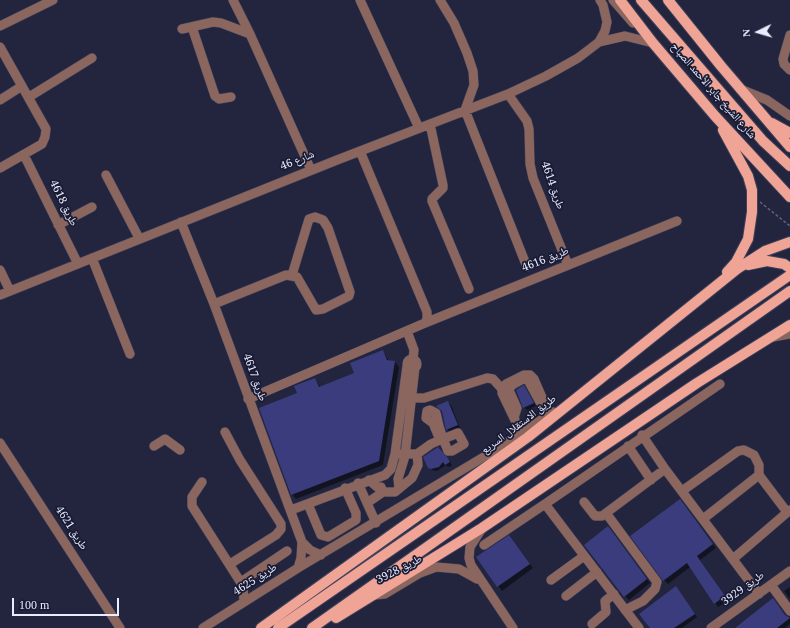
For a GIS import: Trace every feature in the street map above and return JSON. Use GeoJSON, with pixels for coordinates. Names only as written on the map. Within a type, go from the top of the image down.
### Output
{"type":"FeatureCollection","features":[{"type":"Feature","properties":{"kind":"main road","name":"شارع الشيخ جابر الأحمد الصباح"},"geometry":{"type":"LineString","coordinates":[[620,0],[653,43],[715,116],[790,196]]}},
{"type":"Feature","properties":{"kind":"main road"},"geometry":{"type":"LineString","coordinates":[[641,0],[763,141],[790,166]]}},
{"type":"Feature","properties":{"kind":"main road"},"geometry":{"type":"LineString","coordinates":[[668,0],[740,89],[790,147]]}},
{"type":"Feature","properties":{"kind":"main road"},"geometry":{"type":"LineString","coordinates":[[715,116],[748,176],[752,196],[752,212],[748,239],[736,262],[720,282]]}},
{"type":"Feature","properties":{"kind":"main road"},"geometry":{"type":"LineString","coordinates":[[767,120],[790,132]]}},
{"type":"Feature","properties":{"kind":"main road","name":"طريق الاستقلال السريع"},"geometry":{"type":"LineString","coordinates":[[261,628],[528,436],[569,405],[737,269],[765,251],[790,242]]}},
{"type":"Feature","properties":{"kind":"main road"},"geometry":{"type":"LineString","coordinates":[[737,269],[767,261],[784,264],[790,268]]}},
{"type":"Feature","properties":{"kind":"main road"},"geometry":{"type":"LineString","coordinates":[[278,628],[790,274]]}},
{"type":"Feature","properties":{"kind":"main road"},"geometry":{"type":"LineString","coordinates":[[312,628],[790,291]]}},
{"type":"Feature","properties":{"kind":"main road"},"geometry":{"type":"LineString","coordinates":[[320,628],[482,528],[697,383],[788,328]]}},
{"type":"Feature","properties":{"kind":"street"},"geometry":{"type":"LineString","coordinates":[[32,9],[39,0]]}},
{"type":"Feature","properties":{"kind":"street"},"geometry":{"type":"LineString","coordinates":[[0,26],[53,0]]}},
{"type":"Feature","properties":{"kind":"street"},"geometry":{"type":"LineString","coordinates":[[233,0],[250,34],[311,170]]}},
{"type":"Feature","properties":{"kind":"street"},"geometry":{"type":"LineString","coordinates":[[360,0],[419,128]]}},
{"type":"Feature","properties":{"kind":"street"},"geometry":{"type":"LineString","coordinates":[[440,0],[454,23],[473,71],[473,90],[465,110],[527,267]]}},
{"type":"Feature","properties":{"kind":"street"},"geometry":{"type":"LineString","coordinates":[[599,42],[605,31],[607,22],[603,5],[600,0]]}},
{"type":"Feature","properties":{"kind":"street"},"geometry":{"type":"LineString","coordinates":[[613,0],[631,22],[641,28]]}},
{"type":"Feature","properties":{"kind":"street"},"geometry":{"type":"LineString","coordinates":[[182,30],[213,22],[221,23],[250,34]]}},
{"type":"Feature","properties":{"kind":"street"},"geometry":{"type":"LineString","coordinates":[[192,27],[215,96],[219,99],[231,97]]}},
{"type":"Feature","properties":{"kind":"street"},"geometry":{"type":"LineString","coordinates":[[790,35],[783,59],[784,64],[790,70]]}},
{"type":"Feature","properties":{"kind":"street","name":"شارع 46"},"geometry":{"type":"LineString","coordinates":[[0,295],[139,238],[508,94],[553,73],[578,58],[599,42],[625,36],[653,43]]}},
{"type":"Feature","properties":{"kind":"street"},"geometry":{"type":"LineString","coordinates":[[0,47],[46,129],[46,137],[42,144],[0,168]]}},
{"type":"Feature","properties":{"kind":"street"},"geometry":{"type":"LineString","coordinates":[[29,98],[92,58]]}},
{"type":"Feature","properties":{"kind":"street"},"geometry":{"type":"LineString","coordinates":[[0,100],[22,86]]}},
{"type":"Feature","properties":{"kind":"street"},"geometry":{"type":"LineString","coordinates":[[740,89],[767,100],[790,116]]}},
{"type":"Feature","properties":{"kind":"street","name":"طريق 4614"},"geometry":{"type":"LineString","coordinates":[[508,94],[527,121],[529,128],[530,164],[533,178],[568,265]]}},
{"type":"Feature","properties":{"kind":"street"},"geometry":{"type":"LineString","coordinates":[[430,124],[444,185],[432,201],[469,289]]}},
{"type":"Feature","properties":{"kind":"street"},"geometry":{"type":"LineString","coordinates":[[360,151],[427,312],[427,319],[425,323]]}},
{"type":"Feature","properties":{"kind":"street","name":"طريق 4618"},"geometry":{"type":"LineString","coordinates":[[24,155],[78,264]]}},
{"type":"Feature","properties":{"kind":"street"},"geometry":{"type":"LineString","coordinates":[[106,175],[139,238]]}},
{"type":"Feature","properties":{"kind":"street"},"geometry":{"type":"LineString","coordinates":[[58,224],[92,207]]}},
{"type":"Feature","properties":{"kind":"street"},"geometry":{"type":"LineString","coordinates":[[214,304],[286,275],[296,277],[316,310],[323,309],[350,294],[328,228],[323,220],[316,217],[309,219],[292,275]]}},
{"type":"Feature","properties":{"kind":"street","name":"طريق 4616"},"geometry":{"type":"LineString","coordinates":[[248,399],[425,323],[677,221]]}},
{"type":"Feature","properties":{"kind":"street","name":"طريق 4617"},"geometry":{"type":"LineString","coordinates":[[181,222],[214,304],[302,542],[301,558],[298,568]]}},
{"type":"Feature","properties":{"kind":"street"},"geometry":{"type":"LineString","coordinates":[[92,258],[130,354]]}},
{"type":"Feature","properties":{"kind":"street"},"geometry":{"type":"LineString","coordinates":[[0,270],[10,291]]}},
{"type":"Feature","properties":{"kind":"street"},"geometry":{"type":"LineString","coordinates":[[399,484],[400,455],[414,350],[407,331]]}},
{"type":"Feature","properties":{"kind":"street"},"geometry":{"type":"LineString","coordinates":[[502,389],[506,384],[524,375],[530,375],[533,376],[544,400],[543,403],[540,402],[528,380],[523,379],[512,385],[510,390],[517,408],[514,418]]}},
{"type":"Feature","properties":{"kind":"street"},"geometry":{"type":"LineString","coordinates":[[412,398],[424,398],[487,378],[493,380],[502,389],[502,393],[521,432]]}},
{"type":"Feature","properties":{"kind":"street"},"geometry":{"type":"LineString","coordinates":[[484,545],[642,435],[720,384]]}},
{"type":"Feature","properties":{"kind":"street"},"geometry":{"type":"LineString","coordinates":[[406,408],[412,398],[409,385]]}},
{"type":"Feature","properties":{"kind":"street","name":"طريق 4625"},"geometry":{"type":"LineString","coordinates":[[203,628],[321,554],[376,523],[558,409],[569,405]]}},
{"type":"Feature","properties":{"kind":"street"},"geometry":{"type":"LineString","coordinates":[[225,432],[240,460],[281,524],[281,529],[276,535],[230,564]]}},
{"type":"Feature","properties":{"kind":"street"},"geometry":{"type":"LineString","coordinates":[[642,435],[665,469],[760,594]]}},
{"type":"Feature","properties":{"kind":"street"},"geometry":{"type":"LineString","coordinates":[[154,446],[165,439],[180,450]]}},
{"type":"Feature","properties":{"kind":"street"},"geometry":{"type":"LineString","coordinates":[[400,455],[417,454],[426,447],[442,439]]}},
{"type":"Feature","properties":{"kind":"street","name":"طريق 4621"},"geometry":{"type":"LineString","coordinates":[[0,443],[120,628]]}},
{"type":"Feature","properties":{"kind":"street"},"geometry":{"type":"LineString","coordinates":[[628,446],[651,480]]}},
{"type":"Feature","properties":{"kind":"street"},"geometry":{"type":"LineString","coordinates":[[682,491],[741,450],[754,454],[759,465],[759,475],[789,511],[733,559]]}},
{"type":"Feature","properties":{"kind":"street"},"geometry":{"type":"LineString","coordinates":[[369,480],[383,492],[393,493],[399,484],[412,478],[416,472],[418,465],[417,454]]}},
{"type":"Feature","properties":{"kind":"street"},"geometry":{"type":"LineString","coordinates":[[383,492],[381,485],[385,474],[400,455]]}},
{"type":"Feature","properties":{"kind":"street"},"geometry":{"type":"LineString","coordinates":[[584,502],[595,516],[600,517],[665,469]]}},
{"type":"Feature","properties":{"kind":"street"},"geometry":{"type":"LineString","coordinates":[[291,510],[345,488],[385,474],[394,474],[399,484]]}},
{"type":"Feature","properties":{"kind":"street"},"geometry":{"type":"LineString","coordinates":[[703,519],[759,475]]}},
{"type":"Feature","properties":{"kind":"street"},"geometry":{"type":"LineString","coordinates":[[202,482],[192,497],[192,506],[242,584],[244,602]]}},
{"type":"Feature","properties":{"kind":"street"},"geometry":{"type":"LineString","coordinates":[[358,484],[376,523]]}},
{"type":"Feature","properties":{"kind":"street"},"geometry":{"type":"LineString","coordinates":[[308,504],[321,535],[328,537],[356,520],[356,513],[345,488]]}},
{"type":"Feature","properties":{"kind":"street"},"geometry":{"type":"LineString","coordinates":[[367,503],[383,492]]}},
{"type":"Feature","properties":{"kind":"street"},"geometry":{"type":"LineString","coordinates":[[544,504],[639,628]]}},
{"type":"Feature","properties":{"kind":"street"},"geometry":{"type":"LineString","coordinates":[[606,513],[657,582],[655,589],[643,601],[625,610]]}},
{"type":"Feature","properties":{"kind":"street","name":"طريق 3928"},"geometry":{"type":"LineString","coordinates":[[482,528],[472,541],[468,553],[471,565],[480,581],[513,628]]}},
{"type":"Feature","properties":{"kind":"street"},"geometry":{"type":"LineString","coordinates":[[302,542],[310,550],[321,554]]}},
{"type":"Feature","properties":{"kind":"street"},"geometry":{"type":"LineString","coordinates":[[242,584],[287,551]]}},
{"type":"Feature","properties":{"kind":"street"},"geometry":{"type":"LineString","coordinates":[[551,580],[584,556]]}},
{"type":"Feature","properties":{"kind":"street","name":"طريق 3928"},"geometry":{"type":"LineString","coordinates":[[375,595],[385,594],[420,573],[436,567],[459,569],[480,581]]}},
{"type":"Feature","properties":{"kind":"street","name":"طريق 3929"},"geometry":{"type":"LineString","coordinates":[[713,627],[790,571]]}},
{"type":"Feature","properties":{"kind":"street"},"geometry":{"type":"LineString","coordinates":[[566,596],[597,572]]}},
{"type":"Feature","properties":{"kind":"street"},"geometry":{"type":"LineString","coordinates":[[242,584],[260,592]]}},
{"type":"Feature","properties":{"kind":"street"},"geometry":{"type":"LineString","coordinates":[[771,585],[790,611]]}},
{"type":"Feature","properties":{"kind":"street"},"geometry":{"type":"LineString","coordinates":[[592,624],[606,612],[606,601],[614,594]]}},
{"type":"Feature","properties":{"kind":"path"},"geometry":{"type":"LineString","coordinates":[[752,196],[790,226]]}},
{"type":"Feature","properties":{"kind":"building"},"geometry":{"type":"Polygon","coordinates":[[[383,350],[387,360],[395,361],[379,461],[291,495],[259,408],[297,393],[294,386],[315,378],[319,387],[354,373],[350,363],[383,350]]]}},
{"type":"Feature","properties":{"kind":"building"},"geometry":{"type":"Polygon","coordinates":[[[524,385],[534,403],[523,408],[516,390],[524,385]]]}},
{"type":"Feature","properties":{"kind":"building"},"geometry":{"type":"Polygon","coordinates":[[[448,401],[458,425],[446,430],[442,411],[436,406],[448,401]]]}},
{"type":"Feature","properties":{"kind":"building"},"geometry":{"type":"Polygon","coordinates":[[[438,447],[450,462],[445,465],[443,462],[439,467],[431,469],[428,468],[423,457],[438,447]]]}},
{"type":"Feature","properties":{"kind":"building"},"geometry":{"type":"Polygon","coordinates":[[[680,499],[713,544],[697,556],[725,596],[714,604],[687,563],[663,581],[630,536],[680,499]]]}},
{"type":"Feature","properties":{"kind":"building"},"geometry":{"type":"Polygon","coordinates":[[[608,526],[647,579],[624,597],[584,545],[608,526]]]}},
{"type":"Feature","properties":{"kind":"building"},"geometry":{"type":"Polygon","coordinates":[[[509,535],[530,564],[497,587],[476,557],[509,535]]]}},
{"type":"Feature","properties":{"kind":"building"},"geometry":{"type":"Polygon","coordinates":[[[676,586],[695,614],[674,628],[650,628],[639,614],[676,586]]]}},
{"type":"Feature","properties":{"kind":"building"},"geometry":{"type":"Polygon","coordinates":[[[773,598],[785,615],[790,618],[777,628],[735,628],[773,598]]]}}]}
